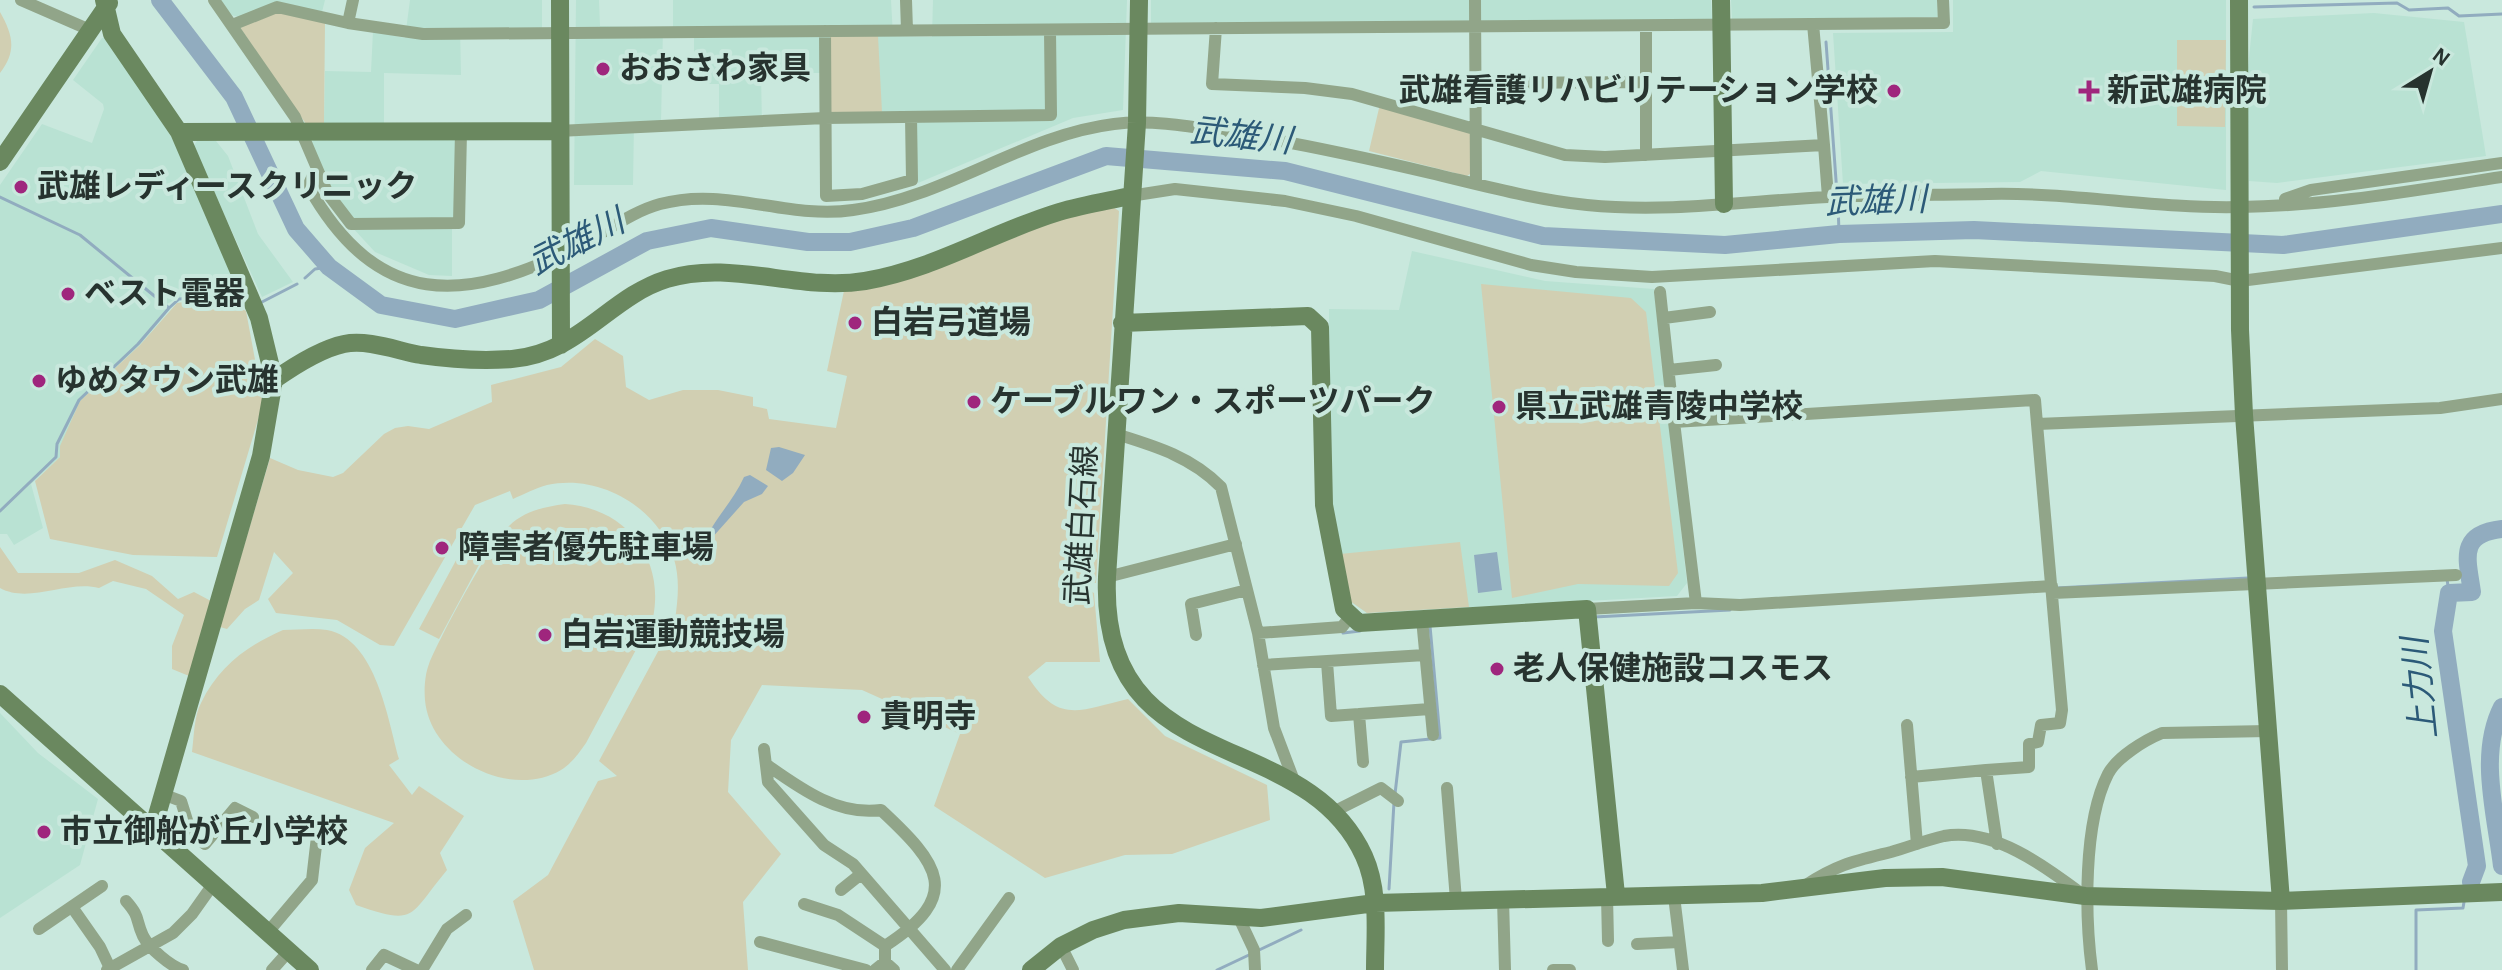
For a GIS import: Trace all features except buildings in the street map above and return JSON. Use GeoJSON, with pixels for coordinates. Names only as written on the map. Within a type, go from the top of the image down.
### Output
{"type":"FeatureCollection","features":[{"type":"Feature","properties":{"kind":"street"},"geometry":{"type":"LineString","coordinates":[[21,0],[90,30]]}},
{"type":"Feature","properties":{"kind":"street"},"geometry":{"type":"LineString","coordinates":[[214,0],[297,133],[328,194],[351,224],[459,223],[461,132]]}},
{"type":"Feature","properties":{"kind":"street"},"geometry":{"type":"LineString","coordinates":[[348,23],[353,0]]}},
{"type":"Feature","properties":{"kind":"street"},"geometry":{"type":"LineString","coordinates":[[560,0],[560,337]]}},
{"type":"Feature","properties":{"kind":"street"},"geometry":{"type":"LineString","coordinates":[[906,0],[907,30]]}},
{"type":"Feature","properties":{"kind":"street","name":"武雄白石線"},"geometry":{"type":"LineString","coordinates":[[1139,0],[1137,123],[1130,192],[1107,577],[1106,614],[1113,648],[1130,680],[1149,704],[1181,729],[1296,786],[1335,811],[1365,857],[1375,903],[1375,970]]}},
{"type":"Feature","properties":{"kind":"street"},"geometry":{"type":"LineString","coordinates":[[1475,0],[1476,184]]}},
{"type":"Feature","properties":{"kind":"street"},"geometry":{"type":"LineString","coordinates":[[1721,0],[1724,204]]}},
{"type":"Feature","properties":{"kind":"street"},"geometry":{"type":"LineString","coordinates":[[232,25],[265,9],[277,7],[348,23],[423,34],[1944,23],[1943,0]]}},
{"type":"Feature","properties":{"kind":"street"},"geometry":{"type":"LineString","coordinates":[[2239,0],[2244,415],[2281,901],[2282,970]]}},
{"type":"Feature","properties":{"kind":"street"},"geometry":{"type":"LineString","coordinates":[[3,152],[107,2]]}},
{"type":"Feature","properties":{"kind":"street"},"geometry":{"type":"LineString","coordinates":[[107,2],[112,34],[179,132],[259,318],[274,380],[261,456],[153,829]]}},
{"type":"Feature","properties":{"kind":"street"},"geometry":{"type":"LineString","coordinates":[[1813,24],[1828,197]]}},
{"type":"Feature","properties":{"kind":"street"},"geometry":{"type":"LineString","coordinates":[[1646,26],[1646,155]]}},
{"type":"Feature","properties":{"kind":"street"},"geometry":{"type":"LineString","coordinates":[[1216,28],[1212,84],[1305,88],[1352,94],[1565,155],[1646,155],[1824,145]]}},
{"type":"Feature","properties":{"kind":"street"},"geometry":{"type":"LineString","coordinates":[[825,31],[826,196],[862,194],[912,180],[911,117]]}},
{"type":"Feature","properties":{"kind":"street"},"geometry":{"type":"LineString","coordinates":[[179,132],[558,131],[825,118],[1051,115],[1050,31]]}},
{"type":"Feature","properties":{"kind":"street"},"geometry":{"type":"LineString","coordinates":[[1476,83],[1646,82]]}},
{"type":"Feature","properties":{"kind":"street"},"geometry":{"type":"LineString","coordinates":[[316,169],[308,186],[341,235],[396,276],[428,286],[465,288],[559,260],[657,205],[698,197],[738,199],[796,211],[855,210],[913,197],[1079,129],[1137,123],[1187,126],[1318,147],[1476,184],[1581,204],[1650,209],[1828,197],[2003,193],[2240,209],[2356,198],[2502,177]]}},
{"type":"Feature","properties":{"kind":"street"},"geometry":{"type":"LineString","coordinates":[[2265,206],[2311,190],[2502,163]]}},
{"type":"Feature","properties":{"kind":"street"},"geometry":{"type":"LineString","coordinates":[[274,380],[296,365],[345,344],[424,355],[512,359],[597,324],[630,297],[664,280],[713,272],[808,281],[863,281],[936,263],[1057,213],[1130,192],[1175,189],[1285,201],[1356,216],[1531,265],[1576,272],[1652,277],[1935,261],[2240,279],[2502,248]]}},
{"type":"Feature","properties":{"kind":"street"},"geometry":{"type":"LineString","coordinates":[[1660,292],[1696,603]]}},
{"type":"Feature","properties":{"kind":"street"},"geometry":{"type":"LineString","coordinates":[[1664,318],[1710,312]]}},
{"type":"Feature","properties":{"kind":"street"},"geometry":{"type":"LineString","coordinates":[[1122,323],[1308,316],[1320,327],[1324,505],[1344,609],[1349,618],[1359,623],[1422,624],[1696,603],[1740,605],[2456,575]]}},
{"type":"Feature","properties":{"kind":"street"},"geometry":{"type":"LineString","coordinates":[[1669,370],[1716,365]]}},
{"type":"Feature","properties":{"kind":"street"},"geometry":{"type":"LineString","coordinates":[[2037,424],[2440,408],[2502,399]]}},
{"type":"Feature","properties":{"kind":"street"},"geometry":{"type":"LineString","coordinates":[[1674,422],[2035,400],[2053,590],[2060,723],[2041,725],[2038,742],[2029,744],[2029,767],[1911,777]]}},
{"type":"Feature","properties":{"kind":"street"},"geometry":{"type":"LineString","coordinates":[[1116,434],[1169,451],[1207,473],[1221,487],[1258,633],[1274,728],[1296,786]]}},
{"type":"Feature","properties":{"kind":"street"},"geometry":{"type":"LineString","coordinates":[[1107,577],[1236,544]]}},
{"type":"Feature","properties":{"kind":"street"},"geometry":{"type":"LineString","coordinates":[[1196,635],[1191,604],[1247,590]]}},
{"type":"Feature","properties":{"kind":"street"},"geometry":{"type":"LineString","coordinates":[[1587,609],[1612,896],[1608,941]]}},
{"type":"Feature","properties":{"kind":"street"},"geometry":{"type":"LineString","coordinates":[[1258,633],[1342,627],[1349,618]]}},
{"type":"Feature","properties":{"kind":"street"},"geometry":{"type":"LineString","coordinates":[[1422,624],[1433,735]]}},
{"type":"Feature","properties":{"kind":"street"},"geometry":{"type":"LineString","coordinates":[[1263,665],[1425,655]]}},
{"type":"Feature","properties":{"kind":"street"},"geometry":{"type":"LineString","coordinates":[[1327,662],[1331,716],[1430,709]]}},
{"type":"Feature","properties":{"kind":"street"},"geometry":{"type":"LineString","coordinates":[[0,694],[310,970]]}},
{"type":"Feature","properties":{"kind":"street"},"geometry":{"type":"LineString","coordinates":[[1359,714],[1363,762]]}},
{"type":"Feature","properties":{"kind":"street"},"geometry":{"type":"LineString","coordinates":[[1907,725],[1917,844]]}},
{"type":"Feature","properties":{"kind":"street"},"geometry":{"type":"LineString","coordinates":[[2092,970],[2085,896],[2098,804],[2109,772],[2147,739],[2162,733],[2268,731]]}},
{"type":"Feature","properties":{"kind":"street"},"geometry":{"type":"LineString","coordinates":[[764,749],[768,782],[824,845],[853,864],[945,970]]}},
{"type":"Feature","properties":{"kind":"street"},"geometry":{"type":"LineString","coordinates":[[767,765],[801,790],[828,802],[864,813],[881,810],[928,859],[935,873],[932,903],[908,931],[885,946]]}},
{"type":"Feature","properties":{"kind":"street"},"geometry":{"type":"LineString","coordinates":[[1986,770],[1997,844]]}},
{"type":"Feature","properties":{"kind":"street"},"geometry":{"type":"LineString","coordinates":[[1335,811],[1381,788],[1395,798]]}},
{"type":"Feature","properties":{"kind":"street"},"geometry":{"type":"LineString","coordinates":[[1447,788],[1456,900]]}},
{"type":"Feature","properties":{"kind":"street"},"geometry":{"type":"LineString","coordinates":[[165,795],[181,801],[191,833],[205,844],[235,808],[253,817]]}},
{"type":"Feature","properties":{"kind":"street"},"geometry":{"type":"LineString","coordinates":[[268,932],[312,880],[317,833],[301,832]]}},
{"type":"Feature","properties":{"kind":"street"},"geometry":{"type":"LineString","coordinates":[[1804,886],[1836,865],[1946,836],[1967,835],[1997,844],[2042,864],[2085,896]]}},
{"type":"Feature","properties":{"kind":"street"},"geometry":{"type":"LineString","coordinates":[[841,890],[861,874]]}},
{"type":"Feature","properties":{"kind":"street"},"geometry":{"type":"LineString","coordinates":[[1031,970],[1061,946],[1093,930],[1124,920],[1179,913],[1239,918],[1375,903],[1762,893],[1885,878],[1942,877],[2085,896],[2281,901],[2502,892]]}},
{"type":"Feature","properties":{"kind":"street"},"geometry":{"type":"LineString","coordinates":[[72,907],[100,947],[108,969],[183,925],[214,883]]}},
{"type":"Feature","properties":{"kind":"street"},"geometry":{"type":"LineString","coordinates":[[39,929],[102,886]]}},
{"type":"Feature","properties":{"kind":"street"},"geometry":{"type":"LineString","coordinates":[[1674,896],[1683,970]]}},
{"type":"Feature","properties":{"kind":"street"},"geometry":{"type":"LineString","coordinates":[[957,970],[1009,898]]}},
{"type":"Feature","properties":{"kind":"street"},"geometry":{"type":"LineString","coordinates":[[1503,899],[1505,970]]}},
{"type":"Feature","properties":{"kind":"street"},"geometry":{"type":"LineString","coordinates":[[126,901],[139,916],[144,939],[153,945],[167,964],[183,970]]}},
{"type":"Feature","properties":{"kind":"street"},"geometry":{"type":"LineString","coordinates":[[804,904],[838,915],[885,946]]}},
{"type":"Feature","properties":{"kind":"street"},"geometry":{"type":"LineString","coordinates":[[372,970],[384,955],[419,970],[447,929],[466,915]]}},
{"type":"Feature","properties":{"kind":"street"},"geometry":{"type":"LineString","coordinates":[[1239,918],[1255,953],[1255,970]]}},
{"type":"Feature","properties":{"kind":"street"},"geometry":{"type":"LineString","coordinates":[[760,942],[866,970]]}},
{"type":"Feature","properties":{"kind":"street"},"geometry":{"type":"LineString","coordinates":[[1637,944],[1679,942]]}},
{"type":"Feature","properties":{"kind":"street"},"geometry":{"type":"LineString","coordinates":[[885,946],[885,967]]}},
{"type":"Feature","properties":{"kind":"street"},"geometry":{"type":"LineString","coordinates":[[1061,946],[1073,970]]}},
{"type":"Feature","properties":{"kind":"street"},"geometry":{"type":"LineString","coordinates":[[272,970],[289,951]]}},
{"type":"Feature","properties":{"kind":"street"},"geometry":{"type":"LineString","coordinates":[[1553,970],[1570,970]]}},
{"type":"Feature","properties":{"kind":"shaded area"},"geometry":{"type":"Polygon","coordinates":[[[221,0],[325,0],[322,12],[276,3],[239,17],[231,15],[221,0]]]}},
{"type":"Feature","properties":{"kind":"shaded area"},"geometry":{"type":"Polygon","coordinates":[[[410,0],[542,0],[542,29],[460,29],[461,75],[384,73],[384,124],[465,126],[463,227],[452,229],[452,276],[429,275],[375,252],[327,200],[312,142],[324,123],[325,71],[371,72],[373,31],[405,38],[410,0]]]}},
{"type":"Feature","properties":{"kind":"shaded area"},"geometry":{"type":"Polygon","coordinates":[[[576,0],[599,0],[600,26],[663,28],[661,122],[634,124],[633,185],[574,185],[576,0]]]}},
{"type":"Feature","properties":{"kind":"shaded area"},"geometry":{"type":"Polygon","coordinates":[[[673,0],[891,0],[893,36],[932,37],[933,0],[1127,0],[1123,110],[1073,118],[918,183],[915,113],[882,112],[831,73],[761,73],[762,126],[719,129],[719,84],[694,84],[694,31],[673,30],[673,0]]]}},
{"type":"Feature","properties":{"kind":"shaded area"},"geometry":{"type":"Polygon","coordinates":[[[1151,0],[1471,0],[1471,22],[1151,23],[1151,0]]]}},
{"type":"Feature","properties":{"kind":"shaded area"},"geometry":{"type":"Polygon","coordinates":[[[1480,0],[1711,0],[1712,20],[1480,22],[1480,0]]]}},
{"type":"Feature","properties":{"kind":"shaded area"},"geometry":{"type":"Polygon","coordinates":[[[1731,0],[1937,0],[1938,17],[1732,19],[1731,0]]]}},
{"type":"Feature","properties":{"kind":"shaded area","name":"新武雄病院"},"geometry":{"type":"Polygon","coordinates":[[[1953,0],[2226,0],[2226,190],[2041,171],[2020,182],[1843,184],[1833,33],[1953,32],[1953,0]]]}},
{"type":"Feature","properties":{"kind":"shaded area"},"geometry":{"type":"Polygon","coordinates":[[[279,11],[325,23],[324,124],[306,124],[241,29],[242,24],[279,11]]]}},
{"type":"Feature","properties":{"kind":"shaded area"},"geometry":{"type":"Polygon","coordinates":[[[0,12],[8,28],[11,50],[0,73],[0,12]]]}},
{"type":"Feature","properties":{"kind":"shaded area"},"geometry":{"type":"Polygon","coordinates":[[[2374,13],[2464,22],[2486,156],[2277,183],[2249,181],[2247,77],[2253,19],[2374,13]]]}},
{"type":"Feature","properties":{"kind":"shaded area"},"geometry":{"type":"Polygon","coordinates":[[[830,36],[878,36],[882,112],[831,112],[830,36]]]}},
{"type":"Feature","properties":{"kind":"shaded area"},"geometry":{"type":"Polygon","coordinates":[[[102,38],[111,39],[178,148],[192,148],[197,141],[216,141],[228,156],[258,234],[293,282],[262,297],[213,190],[241,295],[222,291],[179,297],[167,304],[166,314],[140,345],[80,401],[60,457],[31,484],[43,528],[14,545],[7,534],[0,534],[0,185],[42,124],[92,143],[103,104],[73,80],[102,38]]]}},
{"type":"Feature","properties":{"kind":"shaded area"},"geometry":{"type":"Polygon","coordinates":[[[2177,40],[2226,40],[2225,127],[2177,126],[2177,40]]]}},
{"type":"Feature","properties":{"kind":"shaded area"},"geometry":{"type":"Polygon","coordinates":[[[1380,104],[1472,134],[1473,172],[1467,176],[1369,151],[1380,104]]]}},
{"type":"Feature","properties":{"kind":"shaded area"},"geometry":{"type":"Polygon","coordinates":[[[1113,207],[1119,211],[1096,583],[1068,578],[1094,593],[1100,662],[1046,662],[1028,677],[1039,692],[1061,708],[1083,710],[1128,699],[1165,736],[1267,785],[1270,820],[1172,854],[1125,855],[1045,878],[934,806],[960,734],[862,690],[762,685],[731,740],[728,792],[781,854],[743,902],[748,970],[534,970],[513,901],[548,875],[598,781],[617,776],[599,761],[675,620],[678,589],[676,567],[666,541],[655,524],[625,498],[587,484],[547,485],[513,499],[510,491],[475,505],[394,646],[380,645],[337,620],[276,613],[268,599],[293,573],[274,552],[259,600],[245,609],[227,629],[220,627],[270,458],[298,470],[333,477],[343,473],[384,434],[395,428],[429,429],[492,402],[491,385],[561,367],[595,339],[623,356],[626,387],[649,400],[683,390],[718,390],[753,397],[753,406],[767,409],[769,419],[836,428],[847,376],[827,371],[845,286],[1057,219],[1113,207]]]}},
{"type":"Feature","properties":{"kind":"shaded area","name":"県立武雄青陵中学校"},"geometry":{"type":"Polygon","coordinates":[[[1412,251],[1545,281],[1654,289],[1687,583],[1677,596],[1367,613],[1350,601],[1330,504],[1329,309],[1399,310],[1412,251]]]}},
{"type":"Feature","properties":{"kind":"shaded area"},"geometry":{"type":"Polygon","coordinates":[[[1481,284],[1631,298],[1646,312],[1678,573],[1669,586],[1578,584],[1512,598],[1481,284]]]}},
{"type":"Feature","properties":{"kind":"shaded area"},"geometry":{"type":"Polygon","coordinates":[[[220,297],[246,311],[263,403],[217,557],[133,555],[50,539],[35,481],[60,457],[60,446],[80,401],[140,345],[177,303],[220,297]]]}},
{"type":"Feature","properties":{"kind":"shaded area","name":"白岩運動競技場"},"geometry":{"type":"Polygon","coordinates":[[[565,504],[606,515],[623,526],[636,540],[647,557],[653,575],[653,618],[586,743],[572,761],[561,770],[541,778],[519,780],[497,777],[457,756],[441,740],[430,721],[425,700],[427,672],[454,613],[500,536],[528,513],[565,504]]]}},
{"type":"Feature","properties":{"kind":"shaded area"},"geometry":{"type":"Polygon","coordinates":[[[1460,542],[1469,607],[1367,613],[1350,601],[1340,554],[1460,542]]]}},
{"type":"Feature","properties":{"kind":"shaded area"},"geometry":{"type":"Polygon","coordinates":[[[0,547],[18,573],[79,573],[115,560],[152,576],[178,599],[194,592],[211,601],[189,676],[172,669],[172,646],[184,615],[146,589],[113,581],[99,588],[74,587],[23,594],[11,592],[0,588],[0,547]]]}},
{"type":"Feature","properties":{"kind":"shaded area"},"geometry":{"type":"Polygon","coordinates":[[[461,551],[481,561],[439,639],[419,629],[461,551]]]}},
{"type":"Feature","properties":{"kind":"shaded area"},"geometry":{"type":"Polygon","coordinates":[[[283,630],[327,630],[344,637],[357,648],[377,683],[390,724],[399,759],[389,765],[412,795],[419,786],[464,816],[440,853],[447,870],[410,913],[390,915],[356,905],[349,890],[365,848],[394,823],[192,752],[199,708],[216,678],[246,650],[283,630]]]}},
{"type":"Feature","properties":{"kind":"shaded area","name":"市立御船が丘小学校"},"geometry":{"type":"Polygon","coordinates":[[[0,713],[38,753],[98,799],[80,865],[0,918],[0,713]]]}},
{"type":"Feature","properties":{"kind":"water"},"geometry":{"type":"Polygon","coordinates":[[[779,447],[805,455],[793,473],[782,481],[766,470],[771,448],[779,447]]]}},
{"type":"Feature","properties":{"kind":"water"},"geometry":{"type":"Polygon","coordinates":[[[750,475],[768,486],[762,494],[744,502],[702,549],[744,477],[750,475]]]}},
{"type":"Feature","properties":{"kind":"water"},"geometry":{"type":"Polygon","coordinates":[[[1497,552],[1502,590],[1478,593],[1474,555],[1497,552]]]}},
{"type":"Feature","properties":{"kind":"waterway","name":"武雄川"},"geometry":{"type":"LineString","coordinates":[[160,0],[234,97],[296,229],[329,267],[381,305],[455,319],[539,300],[647,241],[711,228],[808,242],[850,242],[913,228],[1106,156],[1285,171],[1543,236],[1725,245],[1839,234],[1974,230],[2283,245],[2502,214]]}},
{"type":"Feature","properties":{"kind":"waterway"},"geometry":{"type":"LineString","coordinates":[[2254,7],[2397,3],[2409,10],[2448,8],[2459,16],[2502,14]]}},
{"type":"Feature","properties":{"kind":"waterway"},"geometry":{"type":"LineString","coordinates":[[1826,42],[1837,194]]}},
{"type":"Feature","properties":{"kind":"waterway"},"geometry":{"type":"LineString","coordinates":[[0,197],[80,235],[169,308]]}},
{"type":"Feature","properties":{"kind":"waterway"},"geometry":{"type":"LineString","coordinates":[[1838,201],[1839,234]]}},
{"type":"Feature","properties":{"kind":"waterway"},"geometry":{"type":"LineString","coordinates":[[305,278],[315,269],[329,267]]}},
{"type":"Feature","properties":{"kind":"waterway"},"geometry":{"type":"LineString","coordinates":[[262,302],[297,284]]}},
{"type":"Feature","properties":{"kind":"waterway"},"geometry":{"type":"LineString","coordinates":[[0,511],[56,457],[57,444],[79,400],[138,344],[179,299],[219,295],[241,304]]}},
{"type":"Feature","properties":{"kind":"waterway","name":"上力川"},"geometry":{"type":"LineString","coordinates":[[2471,882],[2477,866],[2443,631],[2449,593],[2472,592],[2468,558],[2472,542],[2478,536],[2502,529]]}},
{"type":"Feature","properties":{"kind":"waterway"},"geometry":{"type":"LineString","coordinates":[[2056,588],[2248,578]]}},
{"type":"Feature","properties":{"kind":"waterway"},"geometry":{"type":"LineString","coordinates":[[2447,579],[2449,593]]}},
{"type":"Feature","properties":{"kind":"waterway"},"geometry":{"type":"LineString","coordinates":[[1594,617],[1730,610]]}},
{"type":"Feature","properties":{"kind":"waterway"},"geometry":{"type":"LineString","coordinates":[[1395,794],[1401,742],[1440,738],[1430,626]]}},
{"type":"Feature","properties":{"kind":"waterway"},"geometry":{"type":"LineString","coordinates":[[1343,633],[1360,631]]}},
{"type":"Feature","properties":{"kind":"waterway"},"geometry":{"type":"LineString","coordinates":[[2502,707],[2491,744],[2490,765],[2502,866]]}},
{"type":"Feature","properties":{"kind":"waterway"},"geometry":{"type":"LineString","coordinates":[[1389,889],[1394,802]]}},
{"type":"Feature","properties":{"kind":"waterway"},"geometry":{"type":"LineString","coordinates":[[2416,970],[2416,910],[2463,908],[2464,902]]}},
{"type":"Feature","properties":{"kind":"waterway"},"geometry":{"type":"LineString","coordinates":[[1257,951],[1301,930]]}},
{"type":"Feature","properties":{"kind":"waterway"},"geometry":{"type":"LineString","coordinates":[[1217,970],[1251,954]]}},
{"type":"Feature","properties":{"kind":"place","name":"おおさわ家具"},"geometry":{"type":"Point","coordinates":[603,69]}},
{"type":"Feature","properties":{"kind":"place","name":"武雄看護リハビリテーション学校"},"geometry":{"type":"Point","coordinates":[1894,91]}},
{"type":"Feature","properties":{"kind":"place","name":"新武雄病院"},"geometry":{"type":"Point","coordinates":[2089,91]}},
{"type":"Feature","properties":{"kind":"place","name":"武雄レディースクリニック"},"geometry":{"type":"Point","coordinates":[21,187]}},
{"type":"Feature","properties":{"kind":"place","name":"ベスト電器"},"geometry":{"type":"Point","coordinates":[68,294]}},
{"type":"Feature","properties":{"kind":"place","name":"白岩弓道場"},"geometry":{"type":"Point","coordinates":[855,323]}},
{"type":"Feature","properties":{"kind":"place","name":"ゆめタウン武雄"},"geometry":{"type":"Point","coordinates":[39,381]}},
{"type":"Feature","properties":{"kind":"place","name":"ケーブルワン・スポーツパーク"},"geometry":{"type":"Point","coordinates":[974,402]}},
{"type":"Feature","properties":{"kind":"place","name":"県立武雄青陵中学校"},"geometry":{"type":"Point","coordinates":[1499,407]}},
{"type":"Feature","properties":{"kind":"place","name":"障害者優先駐車場"},"geometry":{"type":"Point","coordinates":[442,548]}},
{"type":"Feature","properties":{"kind":"place","name":"白岩運動競技場"},"geometry":{"type":"Point","coordinates":[545,635]}},
{"type":"Feature","properties":{"kind":"place","name":"老人保健施設コスモス"},"geometry":{"type":"Point","coordinates":[1497,669]}},
{"type":"Feature","properties":{"kind":"place","name":"貴明寺"},"geometry":{"type":"Point","coordinates":[864,717]}},
{"type":"Feature","properties":{"kind":"place","name":"市立御船が丘小学校"},"geometry":{"type":"Point","coordinates":[44,832]}}]}
